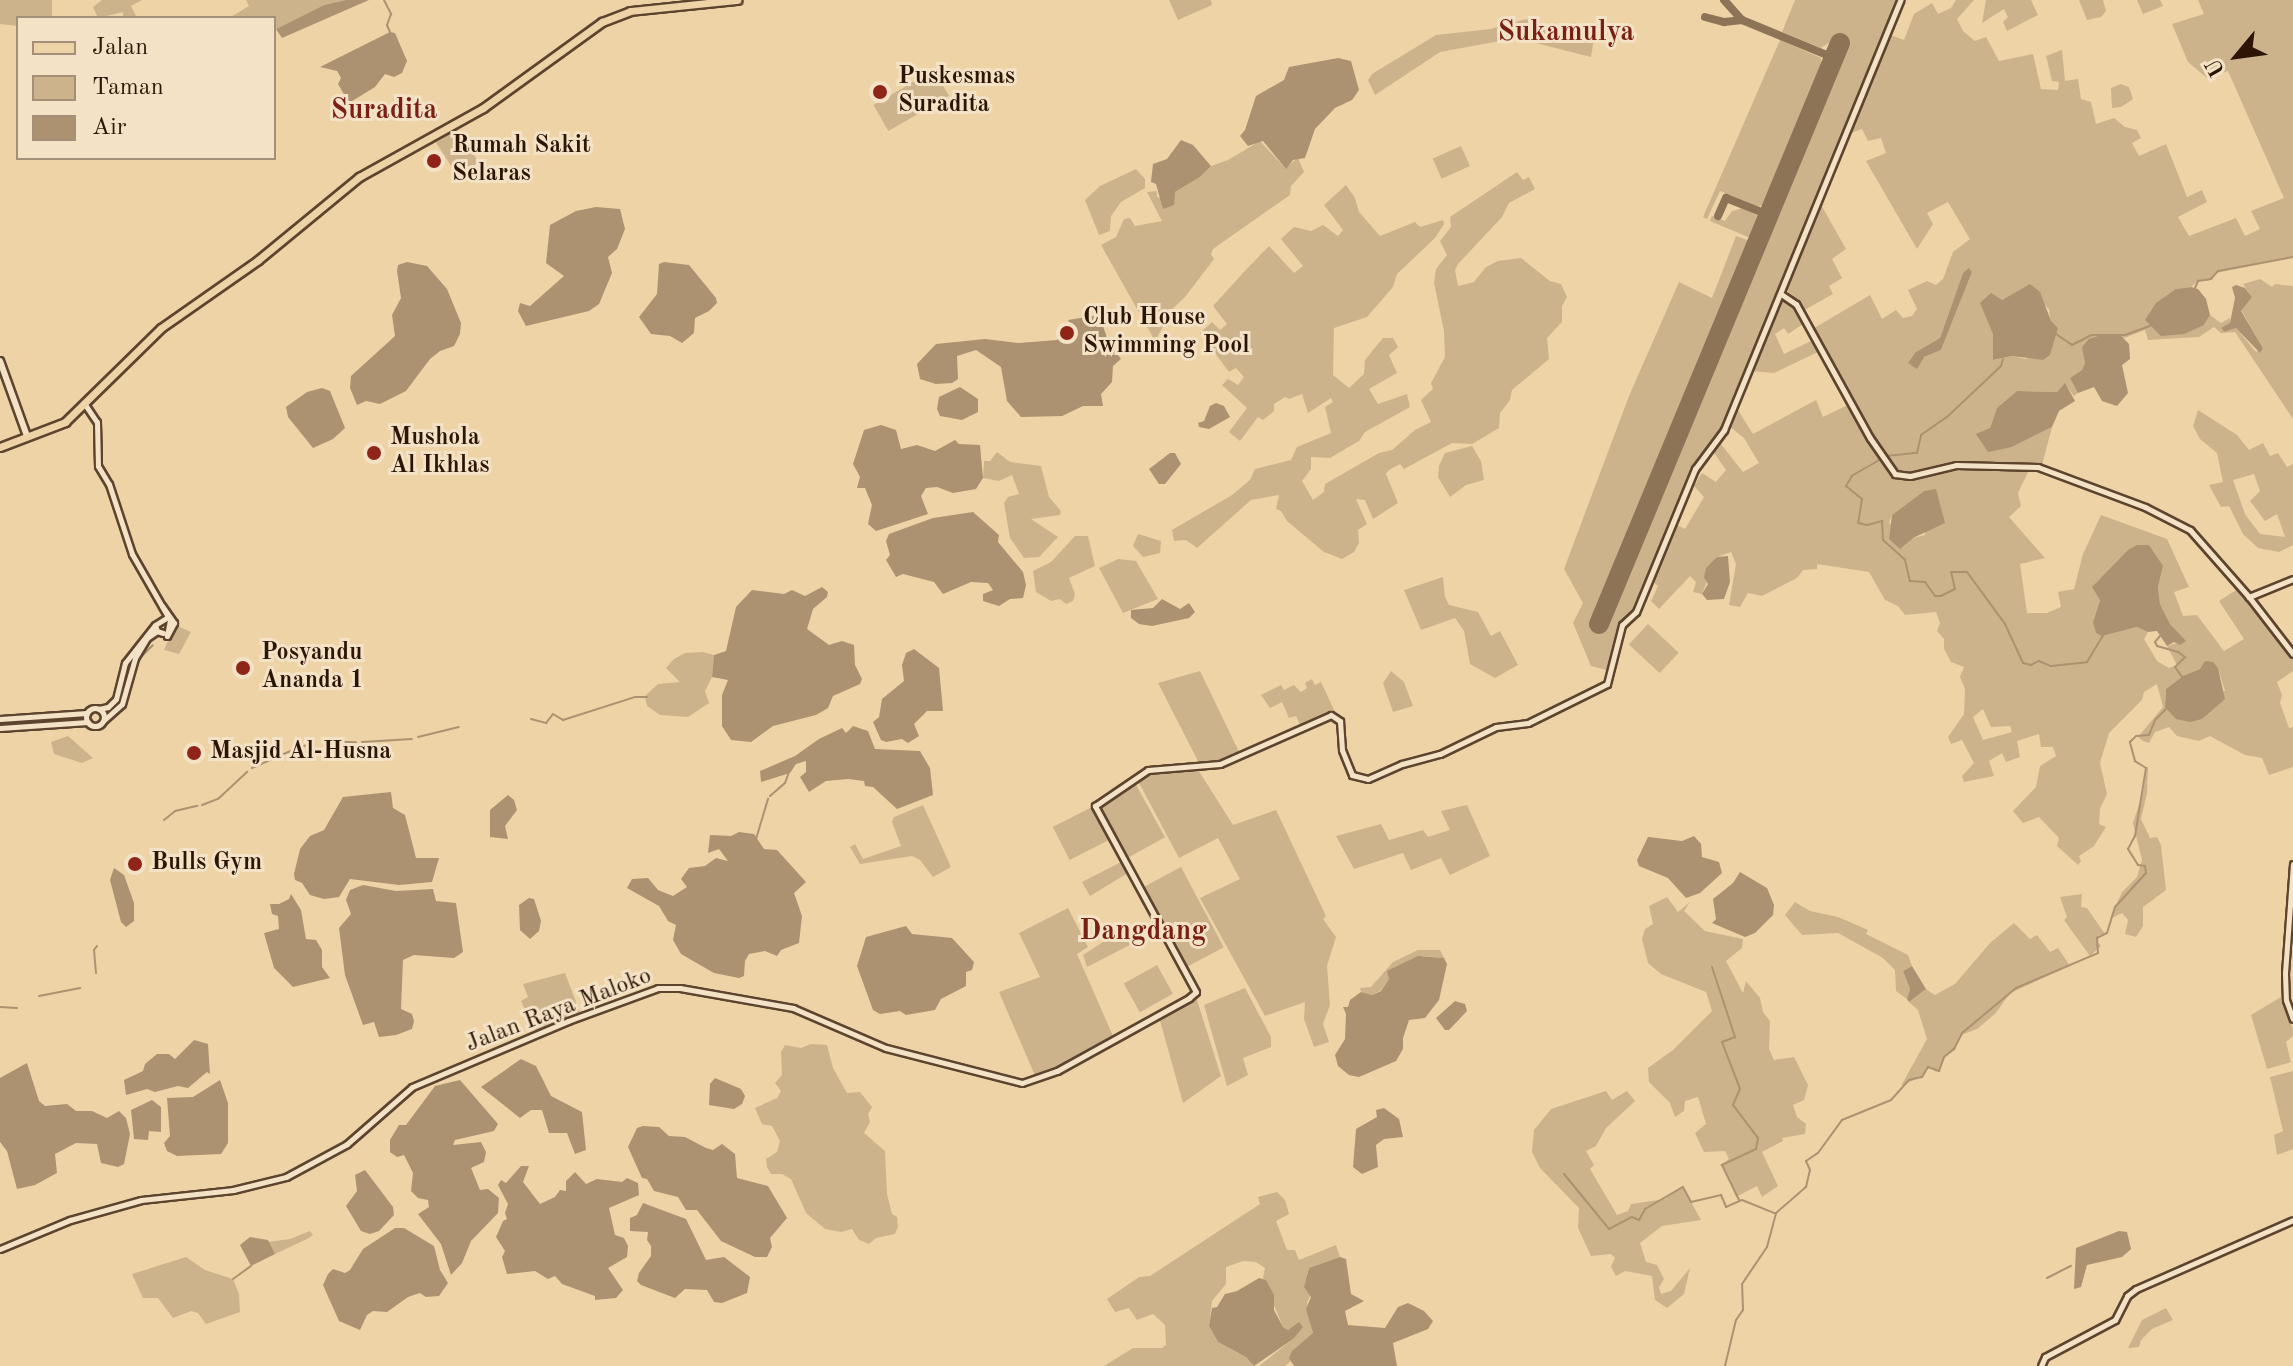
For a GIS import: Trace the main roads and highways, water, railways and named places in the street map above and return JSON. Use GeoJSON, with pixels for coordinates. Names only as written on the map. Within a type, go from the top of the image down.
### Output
{"type":"FeatureCollection","features":[{"type":"Feature","properties":{"kind":"main road"},"geometry":{"type":"LineString","coordinates":[[0,447],[62,423],[161,328],[258,260],[359,177],[483,108],[602,22],[630,11],[737,0]]}},
{"type":"Feature","properties":{"kind":"main road"},"geometry":{"type":"LineString","coordinates":[[0,361],[27,436]]}},
{"type":"Feature","properties":{"kind":"water"},"geometry":{"type":"Polygon","coordinates":[[[346,0],[369,0],[282,38],[276,29],[324,5],[346,0]]]}},
{"type":"Feature","properties":{"kind":"water"},"geometry":{"type":"Polygon","coordinates":[[[390,32],[395,33],[407,61],[402,73],[394,77],[385,74],[375,87],[349,103],[338,84],[341,78],[337,71],[320,67],[390,32]]]}},
{"type":"Feature","properties":{"kind":"water"},"geometry":{"type":"Polygon","coordinates":[[[1338,58],[1351,61],[1359,90],[1352,100],[1335,108],[1315,129],[1305,158],[1293,160],[1286,169],[1263,141],[1248,146],[1240,136],[1245,130],[1256,96],[1284,80],[1289,67],[1338,58]]]}},
{"type":"Feature","properties":{"kind":"water"},"geometry":{"type":"Polygon","coordinates":[[[1181,140],[1193,145],[1211,166],[1200,177],[1175,192],[1174,205],[1163,209],[1156,184],[1151,182],[1153,164],[1167,159],[1181,140]]]}},
{"type":"Feature","properties":{"kind":"water"},"geometry":{"type":"Polygon","coordinates":[[[596,207],[620,209],[625,229],[617,249],[608,257],[612,273],[599,304],[589,311],[526,326],[518,311],[520,303],[530,306],[564,276],[546,263],[550,225],[576,211],[596,207]]]}},
{"type":"Feature","properties":{"kind":"water"},"geometry":{"type":"Polygon","coordinates":[[[407,262],[427,266],[447,289],[461,323],[460,334],[454,346],[430,359],[406,391],[380,404],[366,401],[357,405],[350,388],[351,376],[395,336],[392,315],[401,298],[397,271],[398,265],[407,262]]]}},
{"type":"Feature","properties":{"kind":"water"},"geometry":{"type":"Polygon","coordinates":[[[659,264],[689,265],[716,298],[717,303],[709,311],[695,318],[694,333],[682,343],[670,336],[651,334],[639,317],[657,294],[659,264]]]}},
{"type":"Feature","properties":{"kind":"water"},"geometry":{"type":"Polygon","coordinates":[[[1969,268],[1972,272],[1941,350],[1924,357],[1917,369],[1908,363],[1916,352],[1940,338],[1963,273],[1969,268]]]}},
{"type":"Feature","properties":{"kind":"water"},"geometry":{"type":"Polygon","coordinates":[[[2030,284],[2040,292],[2051,321],[2058,328],[2050,355],[2043,360],[2012,356],[1993,360],[1993,334],[1980,303],[1991,293],[2002,300],[2030,284]]]}},
{"type":"Feature","properties":{"kind":"water"},"geometry":{"type":"Polygon","coordinates":[[[2232,287],[2245,288],[2252,297],[2241,311],[2263,348],[2260,353],[2236,328],[2224,332],[2221,328],[2230,323],[2235,298],[2232,287]]]}},
{"type":"Feature","properties":{"kind":"water"},"geometry":{"type":"Polygon","coordinates":[[[2176,289],[2198,289],[2206,299],[2210,315],[2204,325],[2184,334],[2161,336],[2145,320],[2156,303],[2176,289]]]}},
{"type":"Feature","properties":{"kind":"water"},"geometry":{"type":"Polygon","coordinates":[[[1099,315],[1109,343],[1121,359],[1113,366],[1112,382],[1101,394],[1103,406],[1083,406],[1062,416],[1021,417],[1007,401],[1001,367],[976,350],[957,356],[958,379],[952,383],[936,384],[920,379],[917,364],[936,344],[985,339],[1019,343],[1057,340],[1066,330],[1074,331],[1068,320],[1099,315]]]}},
{"type":"Feature","properties":{"kind":"water"},"geometry":{"type":"Polygon","coordinates":[[[2104,334],[2121,336],[2129,344],[2130,359],[2122,365],[2128,393],[2117,406],[2102,401],[2094,387],[2078,393],[2070,378],[2082,370],[2085,363],[2082,347],[2089,339],[2104,334]]]}},
{"type":"Feature","properties":{"kind":"water"},"geometry":{"type":"Polygon","coordinates":[[[2065,383],[2075,401],[2059,411],[2052,427],[2012,447],[1988,452],[1976,434],[1990,428],[1997,408],[2017,391],[2057,392],[2065,383]]]}},
{"type":"Feature","properties":{"kind":"water"},"geometry":{"type":"Polygon","coordinates":[[[960,387],[978,399],[978,412],[962,420],[940,416],[937,409],[939,397],[960,387]]]}},
{"type":"Feature","properties":{"kind":"water"},"geometry":{"type":"Polygon","coordinates":[[[322,388],[330,391],[345,428],[333,439],[313,448],[288,417],[286,407],[307,392],[322,388]]]}},
{"type":"Feature","properties":{"kind":"water"},"geometry":{"type":"Polygon","coordinates":[[[1216,403],[1224,406],[1230,417],[1209,429],[1199,427],[1198,423],[1204,421],[1210,406],[1216,403]]]}},
{"type":"Feature","properties":{"kind":"water"},"geometry":{"type":"Polygon","coordinates":[[[881,425],[896,430],[901,449],[917,445],[935,451],[955,440],[959,444],[980,445],[983,478],[976,489],[953,493],[937,487],[926,488],[921,496],[928,514],[876,531],[868,524],[872,505],[865,488],[857,488],[860,477],[853,464],[864,430],[881,425]]]}},
{"type":"Feature","properties":{"kind":"water"},"geometry":{"type":"Polygon","coordinates":[[[1170,453],[1175,453],[1181,464],[1165,484],[1159,484],[1149,469],[1170,453]]]}},
{"type":"Feature","properties":{"kind":"water"},"geometry":{"type":"Polygon","coordinates":[[[1936,489],[1945,523],[1913,538],[1900,549],[1889,539],[1892,515],[1924,491],[1936,489]]]}},
{"type":"Feature","properties":{"kind":"water"},"geometry":{"type":"Polygon","coordinates":[[[973,512],[999,535],[998,542],[1023,572],[1026,585],[1023,598],[1010,599],[999,606],[983,601],[983,594],[993,590],[988,583],[971,582],[943,594],[934,582],[903,574],[896,577],[886,560],[890,555],[886,541],[889,534],[933,518],[973,512]]]}},
{"type":"Feature","properties":{"kind":"water"},"geometry":{"type":"Polygon","coordinates":[[[2137,545],[2149,545],[2163,566],[2158,587],[2160,604],[2170,624],[2186,641],[2180,645],[2174,642],[2167,646],[2157,631],[2148,632],[2137,627],[2102,636],[2096,633],[2093,622],[2100,600],[2092,587],[2128,550],[2137,545]]]}},
{"type":"Feature","properties":{"kind":"water"},"geometry":{"type":"Polygon","coordinates":[[[1728,556],[1730,582],[1724,599],[1707,600],[1702,594],[1708,584],[1704,577],[1706,568],[1717,557],[1728,556]]]}},
{"type":"Feature","properties":{"kind":"water"},"geometry":{"type":"Polygon","coordinates":[[[822,587],[828,592],[827,597],[813,609],[807,629],[829,645],[842,641],[854,645],[855,665],[862,679],[860,684],[833,696],[828,708],[816,715],[773,726],[751,742],[731,740],[722,726],[722,695],[728,680],[712,677],[714,655],[726,651],[736,607],[752,590],[784,594],[792,590],[805,596],[822,587]]]}},
{"type":"Feature","properties":{"kind":"water"},"geometry":{"type":"Polygon","coordinates":[[[1162,599],[1180,609],[1189,603],[1195,612],[1189,618],[1152,626],[1139,624],[1131,618],[1131,610],[1153,608],[1162,599]]]}},
{"type":"Feature","properties":{"kind":"water"},"geometry":{"type":"Polygon","coordinates":[[[914,649],[939,668],[943,711],[927,711],[914,724],[919,736],[908,743],[902,739],[886,742],[881,740],[873,722],[879,717],[882,699],[904,681],[902,665],[906,653],[914,649]]]}},
{"type":"Feature","properties":{"kind":"water"},"geometry":{"type":"Polygon","coordinates":[[[2205,661],[2213,662],[2218,668],[2225,699],[2202,719],[2190,722],[2176,719],[2165,707],[2166,689],[2183,676],[2200,669],[2205,661]]]}},
{"type":"Feature","properties":{"kind":"water"},"geometry":{"type":"Polygon","coordinates":[[[853,726],[868,731],[875,749],[920,751],[930,768],[933,795],[897,809],[873,787],[865,786],[864,781],[826,781],[809,792],[800,777],[806,772],[806,761],[796,764],[790,773],[761,782],[760,771],[795,756],[842,728],[846,733],[853,726]]]}},
{"type":"Feature","properties":{"kind":"water"},"geometry":{"type":"Polygon","coordinates":[[[391,792],[393,808],[405,815],[416,858],[439,858],[432,882],[399,885],[350,879],[339,897],[324,899],[310,895],[302,883],[295,880],[294,874],[300,849],[310,836],[324,830],[343,797],[391,792]]]}},
{"type":"Feature","properties":{"kind":"water"},"geometry":{"type":"Polygon","coordinates":[[[508,795],[514,800],[517,810],[505,826],[508,839],[490,837],[490,810],[508,795]]]}},
{"type":"Feature","properties":{"kind":"water"},"geometry":{"type":"Polygon","coordinates":[[[739,832],[754,834],[764,849],[777,850],[806,882],[794,893],[802,916],[799,943],[781,950],[777,956],[765,951],[749,954],[744,976],[739,978],[714,973],[681,954],[673,940],[676,925],[668,921],[659,906],[627,888],[632,879],[648,878],[658,890],[673,896],[687,887],[681,879],[689,868],[705,866],[716,858],[728,861],[719,849],[708,853],[710,835],[731,836],[739,832]]]}},
{"type":"Feature","properties":{"kind":"water"},"geometry":{"type":"Polygon","coordinates":[[[1694,836],[1701,844],[1702,857],[1719,862],[1722,873],[1700,893],[1686,898],[1668,878],[1639,866],[1637,860],[1648,837],[1682,841],[1694,836]]]}},
{"type":"Feature","properties":{"kind":"water"},"geometry":{"type":"Polygon","coordinates":[[[114,868],[124,875],[134,903],[134,921],[126,927],[121,922],[110,880],[114,868]]]}},
{"type":"Feature","properties":{"kind":"water"},"geometry":{"type":"Polygon","coordinates":[[[1740,872],[1767,888],[1774,905],[1773,915],[1755,933],[1745,937],[1712,923],[1716,919],[1713,899],[1733,883],[1740,872]]]}},
{"type":"Feature","properties":{"kind":"water"},"geometry":{"type":"Polygon","coordinates":[[[363,885],[396,891],[433,889],[436,901],[456,903],[463,952],[454,958],[414,955],[403,960],[401,1009],[412,1014],[414,1021],[412,1029],[396,1035],[379,1037],[374,1022],[363,1025],[345,975],[339,928],[351,914],[346,900],[350,890],[363,885]]]}},
{"type":"Feature","properties":{"kind":"water"},"geometry":{"type":"Polygon","coordinates":[[[291,894],[301,910],[306,939],[316,940],[322,950],[322,967],[330,978],[293,987],[274,968],[264,933],[279,929],[278,916],[272,914],[270,904],[279,904],[289,899],[291,894]]]}},
{"type":"Feature","properties":{"kind":"water"},"geometry":{"type":"Polygon","coordinates":[[[529,898],[534,899],[541,921],[539,931],[530,939],[520,930],[519,905],[529,898]]]}},
{"type":"Feature","properties":{"kind":"water"},"geometry":{"type":"Polygon","coordinates":[[[906,926],[912,934],[952,938],[974,962],[972,970],[966,972],[966,986],[941,999],[935,1010],[906,1015],[900,1011],[880,1014],[873,1010],[857,966],[866,937],[906,926]]]}},
{"type":"Feature","properties":{"kind":"water"},"geometry":{"type":"Polygon","coordinates":[[[1418,956],[1444,958],[1447,964],[1439,1000],[1425,1018],[1409,1020],[1403,1049],[1396,1061],[1359,1077],[1349,1075],[1338,1066],[1335,1055],[1345,1039],[1346,1014],[1343,1007],[1348,1007],[1350,1000],[1361,992],[1372,995],[1381,991],[1389,979],[1387,971],[1418,956]]]}},
{"type":"Feature","properties":{"kind":"water"},"geometry":{"type":"Polygon","coordinates":[[[1912,966],[1926,989],[1909,1002],[1910,989],[1903,971],[1912,966]]]}},
{"type":"Feature","properties":{"kind":"water"},"geometry":{"type":"Polygon","coordinates":[[[1455,1001],[1465,1004],[1467,1011],[1449,1030],[1445,1030],[1436,1018],[1455,1001]]]}},
{"type":"Feature","properties":{"kind":"water"},"geometry":{"type":"Polygon","coordinates":[[[194,1040],[208,1044],[210,1074],[207,1072],[188,1088],[178,1086],[155,1092],[147,1089],[126,1095],[124,1080],[143,1071],[145,1064],[157,1054],[169,1054],[175,1059],[194,1040]]]}},
{"type":"Feature","properties":{"kind":"water"},"geometry":{"type":"Polygon","coordinates":[[[521,1059],[536,1066],[551,1096],[582,1112],[586,1150],[575,1154],[567,1133],[549,1133],[542,1110],[531,1110],[520,1118],[481,1087],[521,1059]]]}},
{"type":"Feature","properties":{"kind":"water"},"geometry":{"type":"Polygon","coordinates":[[[27,1063],[39,1101],[45,1106],[67,1104],[76,1111],[92,1111],[107,1118],[119,1111],[126,1118],[130,1134],[124,1164],[118,1167],[101,1163],[97,1144],[76,1143],[55,1154],[57,1173],[35,1185],[17,1189],[7,1151],[0,1142],[0,1078],[27,1063]]]}},
{"type":"Feature","properties":{"kind":"water"},"geometry":{"type":"Polygon","coordinates":[[[715,1078],[741,1089],[745,1096],[742,1104],[734,1109],[709,1105],[710,1084],[715,1078]]]}},
{"type":"Feature","properties":{"kind":"water"},"geometry":{"type":"Polygon","coordinates":[[[220,1080],[228,1103],[228,1143],[221,1154],[177,1156],[167,1151],[164,1143],[170,1136],[167,1098],[193,1097],[220,1080]]]}},
{"type":"Feature","properties":{"kind":"water"},"geometry":{"type":"Polygon","coordinates":[[[460,1080],[498,1124],[494,1131],[455,1140],[453,1145],[481,1142],[486,1152],[484,1162],[471,1168],[480,1190],[488,1189],[499,1198],[498,1213],[471,1241],[462,1263],[451,1275],[441,1244],[418,1214],[429,1207],[428,1200],[418,1198],[411,1191],[413,1173],[404,1155],[397,1157],[390,1152],[390,1140],[399,1125],[406,1125],[435,1086],[460,1080]]]}},
{"type":"Feature","properties":{"kind":"water"},"geometry":{"type":"Polygon","coordinates":[[[152,1100],[161,1107],[161,1132],[149,1131],[148,1140],[134,1139],[131,1110],[152,1100]]]}},
{"type":"Feature","properties":{"kind":"water"},"geometry":{"type":"Polygon","coordinates":[[[1384,1108],[1399,1119],[1403,1137],[1384,1139],[1376,1145],[1378,1167],[1362,1174],[1353,1167],[1356,1129],[1377,1117],[1376,1110],[1384,1108]]]}},
{"type":"Feature","properties":{"kind":"water"},"geometry":{"type":"Polygon","coordinates":[[[659,1127],[669,1136],[685,1137],[713,1150],[722,1144],[735,1154],[737,1178],[768,1186],[787,1218],[770,1238],[772,1247],[767,1257],[755,1257],[721,1241],[697,1210],[686,1210],[678,1197],[654,1191],[647,1179],[642,1178],[628,1147],[637,1128],[659,1127]]]}},
{"type":"Feature","properties":{"kind":"water"},"geometry":{"type":"Polygon","coordinates":[[[521,1166],[529,1166],[523,1182],[540,1204],[555,1197],[560,1190],[566,1191],[566,1181],[575,1172],[586,1184],[597,1179],[622,1182],[627,1178],[638,1183],[639,1195],[609,1208],[615,1235],[624,1238],[628,1246],[627,1257],[608,1268],[623,1290],[616,1298],[595,1300],[595,1296],[562,1284],[555,1276],[548,1279],[535,1271],[507,1274],[502,1257],[505,1251],[496,1237],[507,1219],[508,1204],[498,1185],[501,1180],[506,1183],[521,1166]]]}},
{"type":"Feature","properties":{"kind":"water"},"geometry":{"type":"Polygon","coordinates":[[[365,1170],[393,1207],[394,1215],[379,1231],[370,1234],[361,1231],[346,1206],[357,1191],[355,1175],[365,1170]]]}},
{"type":"Feature","properties":{"kind":"water"},"geometry":{"type":"Polygon","coordinates":[[[643,1203],[686,1219],[706,1260],[724,1257],[750,1277],[747,1293],[722,1303],[714,1302],[707,1290],[685,1289],[675,1298],[641,1285],[637,1281],[639,1273],[651,1256],[651,1246],[647,1240],[648,1232],[630,1231],[630,1218],[637,1215],[643,1203]]]}},
{"type":"Feature","properties":{"kind":"water"},"geometry":{"type":"Polygon","coordinates":[[[395,1228],[404,1228],[434,1246],[440,1270],[448,1283],[439,1296],[426,1297],[420,1293],[408,1297],[387,1312],[373,1311],[367,1315],[360,1330],[339,1321],[323,1285],[328,1274],[333,1269],[345,1273],[350,1270],[363,1249],[395,1228]]]}},
{"type":"Feature","properties":{"kind":"water"},"geometry":{"type":"Polygon","coordinates":[[[2119,1231],[2127,1232],[2131,1249],[2122,1257],[2087,1265],[2081,1287],[2074,1289],[2076,1248],[2119,1231]]]}},
{"type":"Feature","properties":{"kind":"water"},"geometry":{"type":"Polygon","coordinates":[[[250,1237],[268,1240],[275,1254],[251,1266],[240,1245],[250,1237]]]}},
{"type":"Feature","properties":{"kind":"water"},"geometry":{"type":"Polygon","coordinates":[[[1340,1257],[1346,1259],[1351,1294],[1364,1301],[1345,1311],[1348,1325],[1385,1328],[1398,1307],[1408,1303],[1424,1311],[1433,1321],[1428,1329],[1393,1343],[1397,1366],[1294,1366],[1289,1358],[1292,1351],[1313,1333],[1306,1309],[1311,1297],[1304,1287],[1309,1268],[1340,1257]]]}},
{"type":"Feature","properties":{"kind":"water"},"geometry":{"type":"Polygon","coordinates":[[[1259,1278],[1266,1280],[1274,1295],[1274,1310],[1283,1327],[1288,1330],[1299,1322],[1303,1327],[1293,1339],[1254,1366],[1246,1357],[1218,1342],[1209,1326],[1212,1308],[1217,1307],[1225,1294],[1259,1278]]]}},
{"type":"Feature","properties":{"kind":"waterway"},"geometry":{"type":"LineString","coordinates":[[384,0],[391,14],[387,25],[390,32]]}},
{"type":"Feature","properties":{"kind":"waterway"},"geometry":{"type":"LineString","coordinates":[[2195,288],[2198,281],[2211,279],[2218,271],[2293,257]]}},
{"type":"Feature","properties":{"kind":"waterway"},"geometry":{"type":"LineString","coordinates":[[2053,332],[2072,345],[2092,335],[2125,335],[2150,326]]}},
{"type":"Feature","properties":{"kind":"waterway"},"geometry":{"type":"LineString","coordinates":[[1886,456],[1917,453],[1921,435],[1947,417],[2001,366],[2003,359]]}},
{"type":"Feature","properties":{"kind":"waterway"},"geometry":{"type":"LineString","coordinates":[[1881,459],[1852,476],[1846,486],[1862,499],[1858,523],[1867,525],[1882,521],[1883,540],[1905,560],[1910,581],[1925,582],[1935,596],[1941,596],[1955,589],[1951,572],[1967,572],[2005,624],[2023,663],[2031,665],[2039,661],[2051,666],[2087,662],[2103,635]]}},
{"type":"Feature","properties":{"kind":"waterway"},"geometry":{"type":"LineString","coordinates":[[2160,636],[2155,642],[2157,646],[2185,657],[2175,667],[2183,678]]}},
{"type":"Feature","properties":{"kind":"waterway"},"geometry":{"type":"LineString","coordinates":[[132,679],[140,658],[153,645]]}},
{"type":"Feature","properties":{"kind":"waterway"},"geometry":{"type":"LineString","coordinates":[[531,719],[546,723],[553,714],[563,720],[635,697],[647,697]]}},
{"type":"Feature","properties":{"kind":"waterway"},"geometry":{"type":"LineString","coordinates":[[105,714],[121,699]]}},
{"type":"Feature","properties":{"kind":"waterway"},"geometry":{"type":"LineString","coordinates":[[1725,1366],[1736,1320],[1743,1310],[1742,1284],[1767,1247],[1776,1213],[1806,1187],[1810,1170],[1806,1161],[1818,1153],[1842,1120],[1891,1100],[1909,1080],[1922,1077],[1928,1067],[1939,1071],[1944,1057],[1954,1049],[1962,1033],[2016,988],[2098,953],[2097,938],[2107,933],[2115,907],[2146,873],[2145,866],[2138,865],[2128,849],[2135,836],[2146,768],[2135,761],[2130,742],[2136,736],[2149,735],[2155,720],[2167,708]]}},
{"type":"Feature","properties":{"kind":"waterway"},"geometry":{"type":"LineString","coordinates":[[0,724],[83,718]]}},
{"type":"Feature","properties":{"kind":"waterway"},"geometry":{"type":"LineString","coordinates":[[418,737],[459,727]]}},
{"type":"Feature","properties":{"kind":"waterway"},"geometry":{"type":"LineString","coordinates":[[362,742],[412,739]]}},
{"type":"Feature","properties":{"kind":"waterway"},"geometry":{"type":"LineString","coordinates":[[322,741],[356,742]]}},
{"type":"Feature","properties":{"kind":"waterway"},"geometry":{"type":"LineString","coordinates":[[301,747],[307,745]]}},
{"type":"Feature","properties":{"kind":"waterway"},"geometry":{"type":"LineString","coordinates":[[252,768],[295,749]]}},
{"type":"Feature","properties":{"kind":"waterway"},"geometry":{"type":"LineString","coordinates":[[202,805],[218,799],[247,772]]}},
{"type":"Feature","properties":{"kind":"waterway"},"geometry":{"type":"LineString","coordinates":[[770,796],[785,783],[789,772]]}},
{"type":"Feature","properties":{"kind":"waterway"},"geometry":{"type":"LineString","coordinates":[[756,839],[768,799]]}},
{"type":"Feature","properties":{"kind":"waterway"},"geometry":{"type":"LineString","coordinates":[[164,820],[175,811],[197,806]]}},
{"type":"Feature","properties":{"kind":"waterway"},"geometry":{"type":"LineString","coordinates":[[96,973],[94,950],[97,946]]}},
{"type":"Feature","properties":{"kind":"waterway"},"geometry":{"type":"LineString","coordinates":[[1712,967],[1735,1037],[1722,1042],[1740,1089],[1733,1105],[1758,1138],[1756,1149],[1722,1165],[1739,1200]]}},
{"type":"Feature","properties":{"kind":"waterway"},"geometry":{"type":"LineString","coordinates":[[39,996],[80,988]]}},
{"type":"Feature","properties":{"kind":"waterway"},"geometry":{"type":"LineString","coordinates":[[0,1007],[17,1008]]}},
{"type":"Feature","properties":{"kind":"waterway"},"geometry":{"type":"LineString","coordinates":[[1564,1174],[1609,1229],[1632,1217],[1639,1220],[1645,1209],[1683,1187],[1691,1202],[1721,1195],[1726,1207],[1742,1200],[1775,1213]]}},
{"type":"Feature","properties":{"kind":"waterway"},"geometry":{"type":"LineString","coordinates":[[233,1279],[251,1266]]}},
{"type":"Feature","properties":{"kind":"waterway"},"geometry":{"type":"LineString","coordinates":[[2047,1278],[2071,1266]]}},
{"type":"Feature","properties":{"kind":"place","name":"Puskesmas Suradita"},"geometry":{"type":"Point","coordinates":[880,92]}},
{"type":"Feature","properties":{"kind":"place","name":"Rumah Sakit Selaras"},"geometry":{"type":"Point","coordinates":[434,161]}},
{"type":"Feature","properties":{"kind":"place","name":"Club House Swimming Pool"},"geometry":{"type":"Point","coordinates":[1067,333]}},
{"type":"Feature","properties":{"kind":"place","name":"Mushola Al Ikhlas"},"geometry":{"type":"Point","coordinates":[374,453]}},
{"type":"Feature","properties":{"kind":"place","name":"Posyandu Ananda 1"},"geometry":{"type":"Point","coordinates":[243,668]}},
{"type":"Feature","properties":{"kind":"place","name":"Masjid Al-Husna"},"geometry":{"type":"Point","coordinates":[194,753]}},
{"type":"Feature","properties":{"kind":"place","name":"Bulls Gym"},"geometry":{"type":"Point","coordinates":[135,864]}},
{"type":"Feature","properties":{"kind":"district","name":"Sukamulya"},"geometry":{"type":"Point","coordinates":[1566,33]}},
{"type":"Feature","properties":{"kind":"district","name":"Suradita"},"geometry":{"type":"Point","coordinates":[384,111]}},
{"type":"Feature","properties":{"kind":"district","name":"Dangdang"},"geometry":{"type":"Point","coordinates":[1143,932]}}]}
